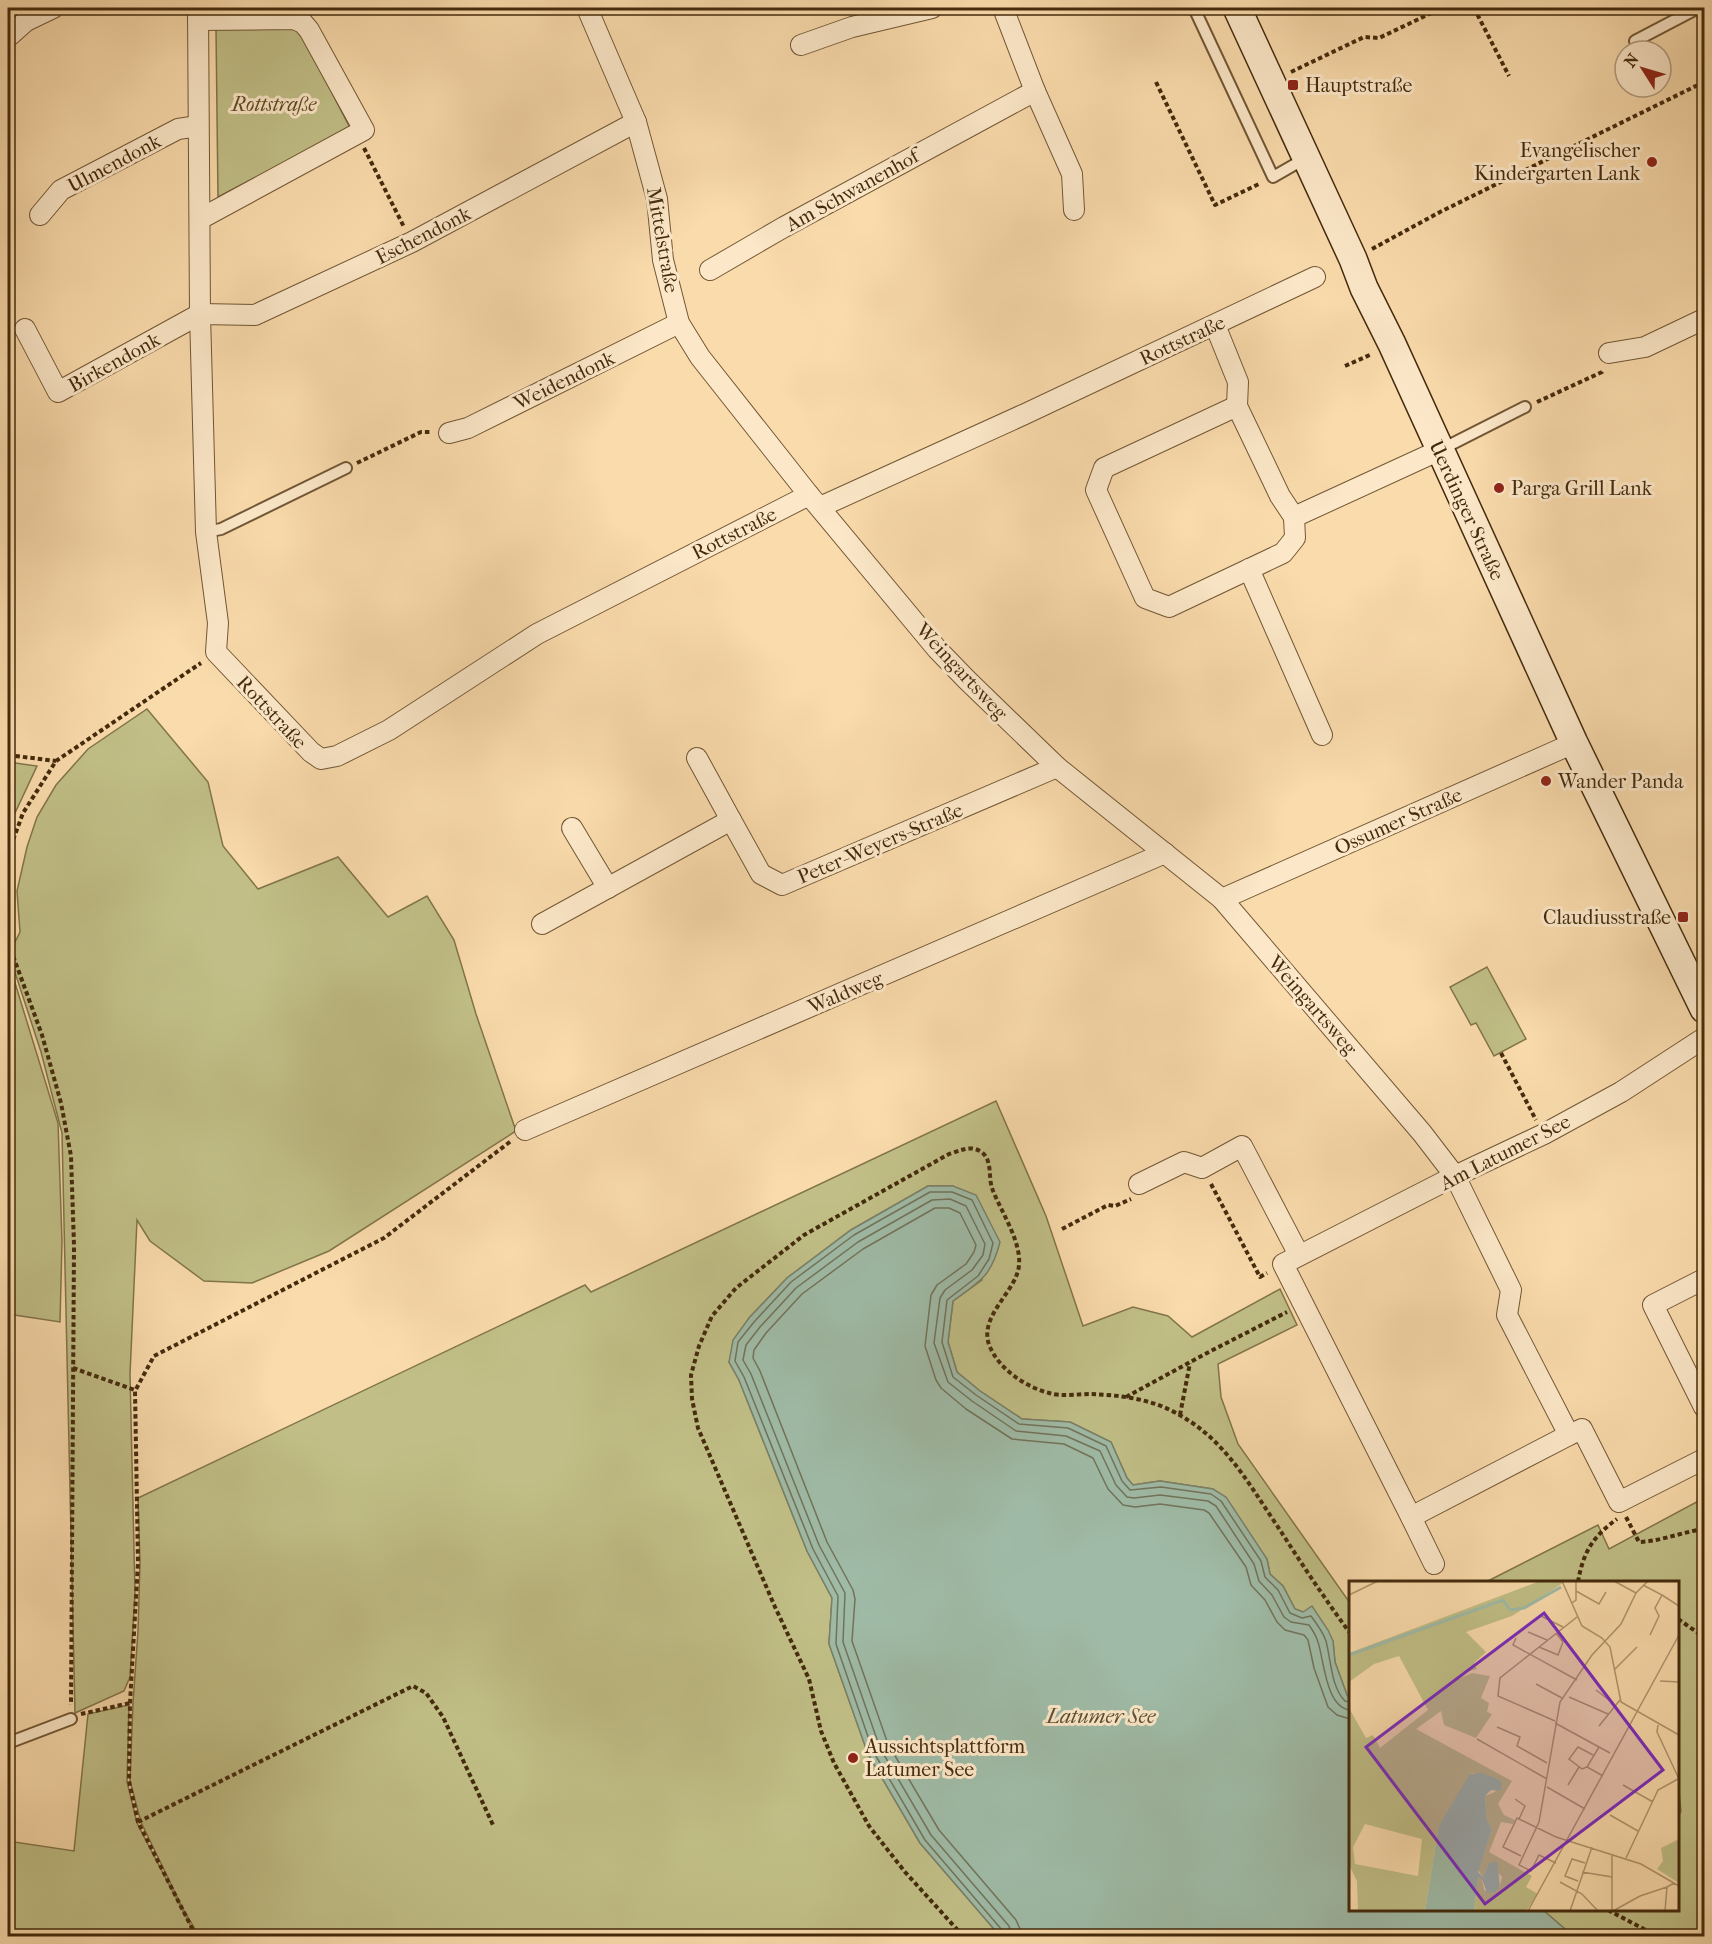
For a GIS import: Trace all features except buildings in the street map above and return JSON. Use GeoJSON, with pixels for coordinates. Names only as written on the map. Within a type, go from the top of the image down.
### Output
{"type":"FeatureCollection","features":[{"type":"Feature","properties":{"kind":"street"},"geometry":{"type":"LineString","coordinates":[[8,37],[26,21],[53,8]]}},
{"type":"Feature","properties":{"kind":"street","name":"Mittelstraße"},"geometry":{"type":"LineString","coordinates":[[587,8],[636,122],[657,199],[663,260],[679,323],[706,365],[814,501]]}},
{"type":"Feature","properties":{"kind":"street"},"geometry":{"type":"LineString","coordinates":[[801,45],[852,27],[932,8]]}},
{"type":"Feature","properties":{"kind":"street"},"geometry":{"type":"LineString","coordinates":[[1003,8],[1035,91],[1072,174],[1074,210]]}},
{"type":"Feature","properties":{"kind":"street","name":"Uerdinger Straße"},"geometry":{"type":"LineString","coordinates":[[1237,8],[1574,743],[1704,1009]]}},
{"type":"Feature","properties":{"kind":"street"},"geometry":{"type":"LineString","coordinates":[[200,219],[364,130],[303,23],[294,19],[198,14],[200,314],[206,532],[218,623],[216,652]]}},
{"type":"Feature","properties":{"kind":"street","name":"Am Schwanenhof"},"geometry":{"type":"LineString","coordinates":[[710,270],[784,227],[1035,91]]}},
{"type":"Feature","properties":{"kind":"street","name":"Eschendonk"},"geometry":{"type":"LineString","coordinates":[[200,314],[255,315],[412,242],[636,122]]}},
{"type":"Feature","properties":{"kind":"street","name":"Ulmendonk"},"geometry":{"type":"LineString","coordinates":[[40,215],[61,190],[178,129],[198,126]]}},
{"type":"Feature","properties":{"kind":"street","name":"Rottstraße"},"geometry":{"type":"LineString","coordinates":[[216,652],[311,752],[321,759],[337,756],[389,730],[537,634],[814,501],[1215,326],[1315,277]]}},
{"type":"Feature","properties":{"kind":"street","name":"Birkendonk"},"geometry":{"type":"LineString","coordinates":[[25,329],[58,392],[200,314]]}},
{"type":"Feature","properties":{"kind":"street"},"geometry":{"type":"LineString","coordinates":[[1609,353],[1645,347],[1704,318]]}},
{"type":"Feature","properties":{"kind":"street","name":"Weidendonk"},"geometry":{"type":"LineString","coordinates":[[449,433],[468,428],[679,323]]}},
{"type":"Feature","properties":{"kind":"street"},"geometry":{"type":"LineString","coordinates":[[1215,326],[1238,382],[1237,406],[1280,496],[1294,517],[1295,538],[1283,553],[1169,606],[1145,598],[1096,490],[1104,468],[1237,406]]}},
{"type":"Feature","properties":{"kind":"street"},"geometry":{"type":"LineString","coordinates":[[1294,517],[1440,450]]}},
{"type":"Feature","properties":{"kind":"street","name":"Weingartsweg"},"geometry":{"type":"LineString","coordinates":[[814,501],[937,649],[967,680],[1057,767],[1222,899],[1422,1133],[1455,1176],[1511,1290],[1507,1316],[1569,1435]]}},
{"type":"Feature","properties":{"kind":"street"},"geometry":{"type":"LineString","coordinates":[[1248,569],[1322,735]]}},
{"type":"Feature","properties":{"kind":"street","name":"Ossumer Straße"},"geometry":{"type":"LineString","coordinates":[[1222,899],[1574,743]]}},
{"type":"Feature","properties":{"kind":"street","name":"Peter-Weyers-Straße"},"geometry":{"type":"LineString","coordinates":[[697,758],[761,874],[782,885],[1057,767]]}},
{"type":"Feature","properties":{"kind":"street"},"geometry":{"type":"LineString","coordinates":[[542,924],[731,820]]}},
{"type":"Feature","properties":{"kind":"street"},"geometry":{"type":"LineString","coordinates":[[572,828],[608,888]]}},
{"type":"Feature","properties":{"kind":"street","name":"Waldweg"},"geometry":{"type":"LineString","coordinates":[[525,1130],[1165,853]]}},
{"type":"Feature","properties":{"kind":"street","name":"Am Latumer See"},"geometry":{"type":"LineString","coordinates":[[1291,1260],[1455,1176],[1544,1134],[1621,1092],[1704,1038]]}},
{"type":"Feature","properties":{"kind":"street"},"geometry":{"type":"LineString","coordinates":[[1139,1184],[1184,1162],[1202,1168],[1242,1146],[1291,1260],[1303,1304],[1434,1564]]}},
{"type":"Feature","properties":{"kind":"street"},"geometry":{"type":"LineString","coordinates":[[1704,1279],[1653,1305],[1704,1407]]}},
{"type":"Feature","properties":{"kind":"street"},"geometry":{"type":"LineString","coordinates":[[1411,1517],[1582,1429],[1619,1502],[1704,1459]]}},
{"type":"Feature","properties":{"kind":"lane"},"geometry":{"type":"LineString","coordinates":[[1194,8],[1273,177],[1306,158]]}},
{"type":"Feature","properties":{"kind":"lane"},"geometry":{"type":"LineString","coordinates":[[1639,39],[1698,8]]}},
{"type":"Feature","properties":{"kind":"lane"},"geometry":{"type":"LineString","coordinates":[[1440,450],[1526,407]]}},
{"type":"Feature","properties":{"kind":"lane"},"geometry":{"type":"LineString","coordinates":[[206,532],[221,529],[346,468]]}},
{"type":"Feature","properties":{"kind":"lane"},"geometry":{"type":"LineString","coordinates":[[8,1743],[70,1719]]}},
{"type":"Feature","properties":{"kind":"path"},"geometry":{"type":"LineString","coordinates":[[1271,81],[1364,37],[1379,38],[1442,8]]}},
{"type":"Feature","properties":{"kind":"path"},"geometry":{"type":"LineString","coordinates":[[1474,8],[1509,76]]}},
{"type":"Feature","properties":{"kind":"path"},"geometry":{"type":"LineString","coordinates":[[1156,82],[1215,205],[1273,177]]}},
{"type":"Feature","properties":{"kind":"path"},"geometry":{"type":"LineString","coordinates":[[1353,259],[1440,212],[1704,82]]}},
{"type":"Feature","properties":{"kind":"path"},"geometry":{"type":"LineString","coordinates":[[364,130],[363,145],[412,242]]}},
{"type":"Feature","properties":{"kind":"path"},"geometry":{"type":"LineString","coordinates":[[1346,366],[1392,344]]}},
{"type":"Feature","properties":{"kind":"path"},"geometry":{"type":"LineString","coordinates":[[1526,407],[1602,372],[1609,353]]}},
{"type":"Feature","properties":{"kind":"path"},"geometry":{"type":"LineString","coordinates":[[346,468],[421,432],[449,433]]}},
{"type":"Feature","properties":{"kind":"path"},"geometry":{"type":"LineString","coordinates":[[8,854],[23,813],[56,761],[216,652]]}},
{"type":"Feature","properties":{"kind":"path"},"geometry":{"type":"LineString","coordinates":[[8,755],[56,761]]}},
{"type":"Feature","properties":{"kind":"path"},"geometry":{"type":"LineString","coordinates":[[8,942],[42,1035],[61,1103],[70,1156],[74,1245],[70,1719],[81,1714],[130,1703]]}},
{"type":"Feature","properties":{"kind":"path"},"geometry":{"type":"LineString","coordinates":[[1501,1053],[1544,1134]]}},
{"type":"Feature","properties":{"kind":"path"},"geometry":{"type":"LineString","coordinates":[[196,1936],[138,1822],[129,1781],[130,1703],[138,1563],[135,1391],[154,1356],[384,1238],[525,1130]]}},
{"type":"Feature","properties":{"kind":"path"},"geometry":{"type":"LineString","coordinates":[[963,1936],[905,1872],[869,1826],[834,1762],[821,1731],[809,1678],[698,1428],[692,1399],[691,1375],[699,1346],[712,1316],[736,1288],[804,1235],[950,1154],[968,1148],[981,1152],[990,1165],[992,1187],[1008,1221],[1020,1260],[1017,1274],[992,1315],[988,1331],[989,1347],[1004,1368],[1022,1382],[1051,1394],[1095,1395],[1158,1404],[1198,1425],[1224,1448],[1349,1632]]}},
{"type":"Feature","properties":{"kind":"path"},"geometry":{"type":"LineString","coordinates":[[1202,1168],[1260,1277],[1291,1260]]}},
{"type":"Feature","properties":{"kind":"path"},"geometry":{"type":"LineString","coordinates":[[1062,1229],[1108,1205],[1115,1206],[1131,1198],[1134,1204]]}},
{"type":"Feature","properties":{"kind":"path"},"geometry":{"type":"LineString","coordinates":[[1126,1398],[1205,1353],[1303,1304]]}},
{"type":"Feature","properties":{"kind":"path"},"geometry":{"type":"LineString","coordinates":[[1180,1415],[1190,1363]]}},
{"type":"Feature","properties":{"kind":"path"},"geometry":{"type":"LineString","coordinates":[[73,1368],[135,1391]]}},
{"type":"Feature","properties":{"kind":"path"},"geometry":{"type":"LineString","coordinates":[[1578,1581],[1582,1560],[1594,1539],[1624,1514],[1639,1542],[1656,1541],[1704,1529]]}},
{"type":"Feature","properties":{"kind":"path"},"geometry":{"type":"LineString","coordinates":[[1679,1619],[1704,1637]]}},
{"type":"Feature","properties":{"kind":"path"},"geometry":{"type":"LineString","coordinates":[[138,1822],[413,1686],[426,1693],[443,1717],[493,1825]]}},
{"type":"Feature","properties":{"kind":"path"},"geometry":{"type":"LineString","coordinates":[[1610,1911],[1657,1936]]}},
{"type":"Feature","properties":{"kind":"green space","name":"Rottstraße"},"geometry":{"type":"Polygon","coordinates":[[[216,29],[299,29],[350,128],[218,197],[216,29]]]}},
{"type":"Feature","properties":{"kind":"green space"},"geometry":{"type":"Polygon","coordinates":[[[147,709],[208,782],[223,846],[258,889],[338,857],[388,917],[427,896],[454,940],[476,1014],[516,1131],[329,1251],[252,1283],[204,1281],[150,1241],[137,1220],[130,1374],[135,1594],[130,1677],[124,1691],[75,1713],[62,1133],[41,1052],[9,954],[20,932],[17,891],[27,847],[37,817],[56,785],[88,749],[147,709]]]}},
{"type":"Feature","properties":{"kind":"green space"},"geometry":{"type":"Polygon","coordinates":[[[8,762],[37,766],[8,828],[8,762]]]}},
{"type":"Feature","properties":{"kind":"green space"},"geometry":{"type":"Polygon","coordinates":[[[8,960],[58,1123],[62,1241],[60,1322],[8,1314],[8,960]]]}},
{"type":"Feature","properties":{"kind":"green space"},"geometry":{"type":"Polygon","coordinates":[[[1487,967],[1526,1039],[1494,1056],[1476,1023],[1471,1025],[1450,987],[1487,967]]]}},
{"type":"Feature","properties":{"kind":"green space"},"geometry":{"type":"Polygon","coordinates":[[[996,1101],[1046,1216],[1083,1326],[1133,1307],[1168,1316],[1192,1337],[1280,1289],[1297,1325],[1218,1364],[1221,1397],[1238,1444],[1349,1602],[1349,1698],[1335,1662],[1333,1641],[1303,1612],[1295,1609],[1283,1586],[1270,1574],[1267,1559],[1213,1489],[1160,1481],[1133,1485],[1127,1478],[1111,1442],[1070,1422],[1022,1419],[980,1391],[957,1372],[948,1342],[953,1301],[982,1280],[953,1186],[928,1186],[851,1230],[787,1278],[749,1318],[729,1362],[739,1380],[807,1551],[832,1598],[829,1644],[868,1754],[920,1843],[1000,1936],[199,1936],[183,1909],[141,1822],[130,1781],[140,1563],[138,1498],[585,1285],[591,1292],[996,1101]]]}},
{"type":"Feature","properties":{"kind":"green space"},"geometry":{"type":"Polygon","coordinates":[[[1704,1498],[1704,1936],[1573,1936],[1544,1911],[1679,1911],[1679,1815],[1681,1811],[1679,1792],[1679,1581],[1488,1581],[1598,1525],[1609,1549],[1704,1498]]]}},
{"type":"Feature","properties":{"kind":"green space"},"geometry":{"type":"Polygon","coordinates":[[[129,1705],[127,1782],[137,1823],[196,1936],[8,1936],[8,1841],[74,1851],[88,1714],[129,1705]]]}},
{"type":"Feature","properties":{"kind":"water","name":"Latumer See"},"geometry":{"type":"Polygon","coordinates":[[[928,1186],[953,1186],[976,1195],[1000,1242],[997,1254],[988,1271],[953,1301],[948,1342],[957,1372],[980,1391],[1022,1419],[1070,1422],[1111,1442],[1127,1478],[1133,1485],[1160,1481],[1213,1489],[1226,1497],[1267,1559],[1270,1574],[1283,1586],[1295,1609],[1303,1612],[1312,1606],[1333,1641],[1335,1662],[1349,1698],[1349,1911],[1544,1911],[1573,1936],[1000,1936],[920,1843],[868,1754],[829,1644],[832,1598],[807,1551],[739,1380],[729,1362],[733,1340],[749,1318],[787,1278],[851,1230],[928,1186]]]}},
{"type":"Feature","properties":{"kind":"place","name":"Hauptstraße"},"geometry":{"type":"Point","coordinates":[1293,85]}},
{"type":"Feature","properties":{"kind":"place","name":"Evangelischer Kindergarten Lank"},"geometry":{"type":"Point","coordinates":[1652,162]}},
{"type":"Feature","properties":{"kind":"place","name":"Parga Grill Lank"},"geometry":{"type":"Point","coordinates":[1499,488]}},
{"type":"Feature","properties":{"kind":"place","name":"Wander Panda"},"geometry":{"type":"Point","coordinates":[1546,781]}},
{"type":"Feature","properties":{"kind":"place","name":"Claudiusstraße"},"geometry":{"type":"Point","coordinates":[1683,917]}},
{"type":"Feature","properties":{"kind":"place","name":"Aussichtsplattform Latumer See"},"geometry":{"type":"Point","coordinates":[853,1758]}}]}
